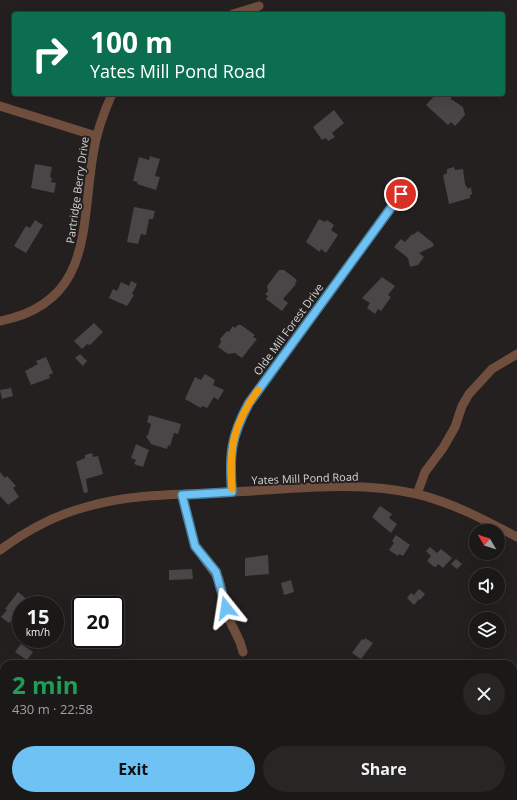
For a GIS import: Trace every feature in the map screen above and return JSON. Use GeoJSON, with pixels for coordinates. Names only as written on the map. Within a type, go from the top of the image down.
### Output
{"type":"FeatureCollection","features":[{"type":"Feature","properties":{"kind":"street"},"geometry":{"type":"LineString","coordinates":[[240,12],[259,6]]}},
{"type":"Feature","properties":{"kind":"street","name":"Partridge Berry Drive"},"geometry":{"type":"LineString","coordinates":[[0,321],[29,313],[45,303],[58,291],[76,265],[83,241],[96,136],[102,116],[111,96]]}},
{"type":"Feature","properties":{"kind":"street"},"geometry":{"type":"LineString","coordinates":[[0,106],[96,136]]}},
{"type":"Feature","properties":{"kind":"street","name":"Olde Mill Forest Drive"},"geometry":{"type":"LineString","coordinates":[[232,492],[230,460],[232,446],[237,427],[249,403],[401,194]]}},
{"type":"Feature","properties":{"kind":"street"},"geometry":{"type":"LineString","coordinates":[[417,494],[425,472],[443,448],[455,427],[462,406],[469,394],[492,369],[517,354]]}},
{"type":"Feature","properties":{"kind":"street","name":"Yates Mill Pond Road"},"geometry":{"type":"LineString","coordinates":[[0,550],[42,524],[84,507],[131,498],[349,487],[390,489],[417,494],[448,503],[517,537]]}},
{"type":"Feature","properties":{"kind":"street"},"geometry":{"type":"LineString","coordinates":[[182,495],[195,546],[219,579],[230,619],[243,652]]}},
{"type":"Feature","properties":{"kind":"building"},"geometry":{"type":"Polygon","coordinates":[[[434,96],[451,96],[451,99],[463,107],[465,115],[455,126],[451,122],[448,125],[426,105],[434,96]]]}},
{"type":"Feature","properties":{"kind":"building"},"geometry":{"type":"Polygon","coordinates":[[[334,110],[344,123],[332,133],[335,137],[328,141],[326,138],[322,140],[313,127],[334,110]]]}},
{"type":"Feature","properties":{"kind":"building"},"geometry":{"type":"Polygon","coordinates":[[[150,156],[160,159],[155,176],[160,177],[156,190],[137,184],[138,182],[133,181],[139,157],[149,160],[150,156]]]}},
{"type":"Feature","properties":{"kind":"building"},"geometry":{"type":"Polygon","coordinates":[[[35,164],[52,167],[50,177],[52,178],[51,182],[56,183],[54,193],[31,188],[35,164]]]}},
{"type":"Feature","properties":{"kind":"building"},"geometry":{"type":"Polygon","coordinates":[[[454,167],[455,170],[463,169],[465,184],[468,189],[471,187],[472,194],[470,195],[470,198],[449,204],[443,175],[447,173],[447,169],[454,167]]]}},
{"type":"Feature","properties":{"kind":"building"},"geometry":{"type":"Polygon","coordinates":[[[134,207],[155,211],[153,219],[149,219],[146,235],[141,234],[138,244],[127,242],[134,207]]]}},
{"type":"Feature","properties":{"kind":"building"},"geometry":{"type":"Polygon","coordinates":[[[319,219],[325,222],[327,220],[334,225],[331,230],[338,235],[326,253],[321,249],[320,252],[306,242],[319,219]]]}},
{"type":"Feature","properties":{"kind":"building"},"geometry":{"type":"Polygon","coordinates":[[[35,220],[43,225],[26,253],[14,246],[26,226],[30,228],[35,220]]]}},
{"type":"Feature","properties":{"kind":"building"},"geometry":{"type":"Polygon","coordinates":[[[418,231],[433,243],[434,246],[419,253],[424,257],[418,265],[410,267],[408,258],[394,247],[401,239],[405,242],[412,234],[413,235],[418,231]]]}},
{"type":"Feature","properties":{"kind":"building"},"geometry":{"type":"Polygon","coordinates":[[[279,270],[284,270],[297,280],[295,283],[296,284],[283,299],[288,303],[282,311],[266,299],[268,296],[265,294],[268,291],[267,286],[279,270]]]}},
{"type":"Feature","properties":{"kind":"building"},"geometry":{"type":"Polygon","coordinates":[[[382,277],[395,286],[388,295],[391,297],[381,311],[378,309],[375,314],[367,308],[370,303],[362,298],[382,277]]]}},
{"type":"Feature","properties":{"kind":"building"},"geometry":{"type":"Polygon","coordinates":[[[131,281],[137,284],[132,294],[134,295],[127,306],[109,298],[113,289],[117,291],[121,282],[129,286],[131,281]]]}},
{"type":"Feature","properties":{"kind":"building"},"geometry":{"type":"Polygon","coordinates":[[[94,323],[103,332],[90,345],[87,344],[82,349],[74,341],[94,323]]]}},
{"type":"Feature","properties":{"kind":"building"},"geometry":{"type":"Polygon","coordinates":[[[238,325],[241,325],[255,335],[253,337],[257,339],[242,358],[235,353],[228,354],[218,347],[221,342],[220,339],[227,331],[229,332],[233,326],[235,328],[238,325]]]}},
{"type":"Feature","properties":{"kind":"building"},"geometry":{"type":"Polygon","coordinates":[[[80,354],[87,361],[83,366],[75,358],[80,354]]]}},
{"type":"Feature","properties":{"kind":"building"},"geometry":{"type":"Polygon","coordinates":[[[46,357],[53,373],[49,375],[50,378],[31,385],[25,371],[38,364],[36,361],[46,357]]]}},
{"type":"Feature","properties":{"kind":"building"},"geometry":{"type":"Polygon","coordinates":[[[205,374],[215,380],[213,385],[224,390],[218,400],[214,397],[207,408],[202,406],[201,408],[185,399],[195,377],[201,380],[205,374]]]}},
{"type":"Feature","properties":{"kind":"building"},"geometry":{"type":"Polygon","coordinates":[[[11,388],[13,396],[2,399],[0,390],[11,388]]]}},
{"type":"Feature","properties":{"kind":"building"},"geometry":{"type":"Polygon","coordinates":[[[149,415],[181,424],[178,434],[174,433],[170,446],[168,445],[167,449],[151,444],[146,436],[148,435],[151,424],[147,422],[149,415]]]}},
{"type":"Feature","properties":{"kind":"building"},"geometry":{"type":"Polygon","coordinates":[[[136,444],[149,450],[143,467],[134,464],[136,460],[131,458],[136,444]]]}},
{"type":"Feature","properties":{"kind":"building"},"geometry":{"type":"Polygon","coordinates":[[[92,453],[93,457],[98,456],[103,474],[86,479],[88,492],[84,493],[76,462],[85,458],[85,455],[92,453]]]}},
{"type":"Feature","properties":{"kind":"building"},"geometry":{"type":"Polygon","coordinates":[[[0,472],[5,478],[7,476],[16,486],[13,488],[19,497],[8,505],[0,496],[0,472]]]}},
{"type":"Feature","properties":{"kind":"building"},"geometry":{"type":"Polygon","coordinates":[[[380,506],[392,514],[389,518],[397,524],[391,533],[372,517],[380,506]]]}},
{"type":"Feature","properties":{"kind":"building"},"geometry":{"type":"Polygon","coordinates":[[[396,535],[410,545],[403,556],[399,554],[398,556],[389,550],[394,543],[392,541],[396,535]]]}},
{"type":"Feature","properties":{"kind":"building"},"geometry":{"type":"Polygon","coordinates":[[[430,547],[437,553],[441,549],[452,558],[443,568],[438,564],[436,567],[433,566],[427,561],[431,556],[426,551],[430,547]]]}},
{"type":"Feature","properties":{"kind":"building"},"geometry":{"type":"Polygon","coordinates":[[[268,555],[269,574],[245,576],[245,558],[268,555]]]}},
{"type":"Feature","properties":{"kind":"building"},"geometry":{"type":"Polygon","coordinates":[[[456,559],[462,564],[457,569],[451,564],[456,559]]]}},
{"type":"Feature","properties":{"kind":"building"},"geometry":{"type":"Polygon","coordinates":[[[192,569],[193,579],[169,580],[169,570],[192,569]]]}},
{"type":"Feature","properties":{"kind":"building"},"geometry":{"type":"Polygon","coordinates":[[[291,580],[294,592],[284,595],[281,583],[291,580]]]}},
{"type":"Feature","properties":{"kind":"building"},"geometry":{"type":"Polygon","coordinates":[[[419,589],[425,594],[420,600],[414,595],[419,589]]]}},
{"type":"Feature","properties":{"kind":"building"},"geometry":{"type":"Polygon","coordinates":[[[18,592],[23,596],[15,596],[18,592]]]}},
{"type":"Feature","properties":{"kind":"building"},"geometry":{"type":"Polygon","coordinates":[[[411,593],[419,599],[414,605],[407,598],[411,593]]]}},
{"type":"Feature","properties":{"kind":"building"},"geometry":{"type":"Polygon","coordinates":[[[12,600],[12,619],[9,623],[1,617],[7,610],[5,609],[12,600]]]}},
{"type":"Feature","properties":{"kind":"building"},"geometry":{"type":"Polygon","coordinates":[[[365,638],[373,643],[361,659],[352,653],[362,639],[364,640],[365,638]]]}},
{"type":"Feature","properties":{"kind":"building"},"geometry":{"type":"Polygon","coordinates":[[[18,648],[27,648],[33,652],[27,660],[15,652],[18,648]]]}},
{"type":"Feature","properties":{"kind":"slow traffic"},"geometry":{"type":"LineString","coordinates":[[232,489],[230,460],[234,435],[242,415],[258,390]]}},
{"type":"Feature","properties":{"kind":"route"},"geometry":{"type":"LineString","coordinates":[[226,608],[216,572],[199,554],[195,546],[182,495],[232,492],[230,460],[234,435],[242,415],[263,383],[401,194]]}}]}
